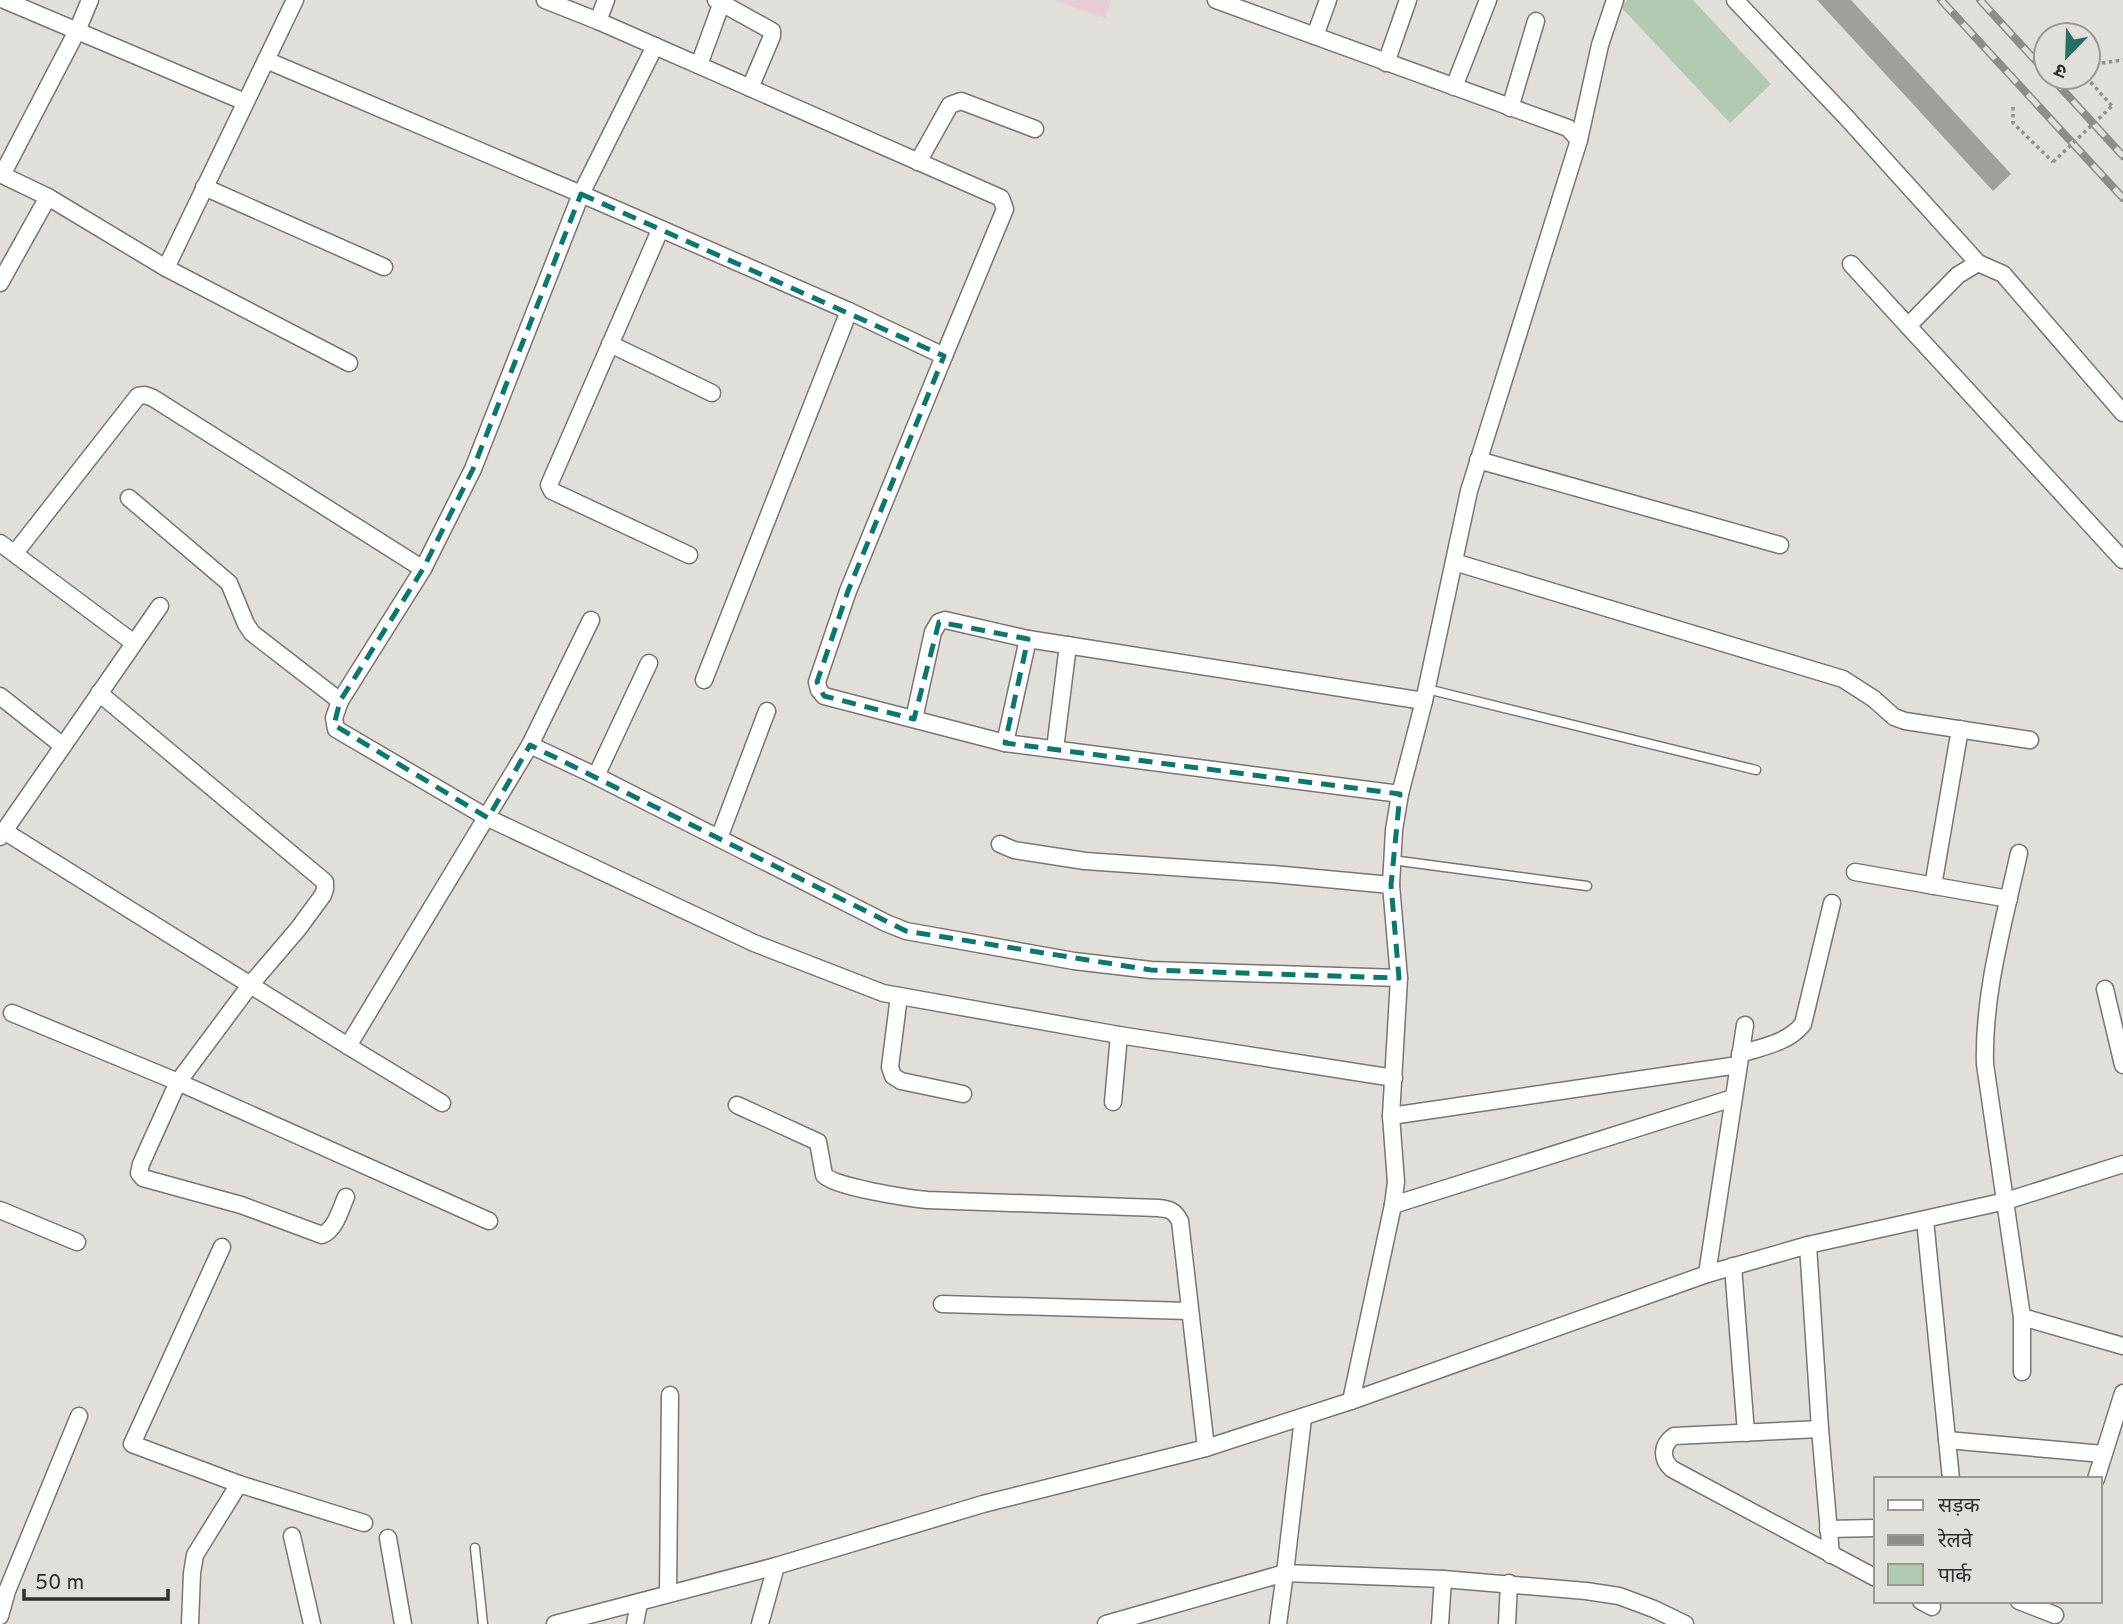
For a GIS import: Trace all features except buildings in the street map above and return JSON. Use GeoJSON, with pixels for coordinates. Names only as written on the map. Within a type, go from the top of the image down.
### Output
{"type":"FeatureCollection","features":[{"type":"Feature","properties":{"kind":"street"},"geometry":{"type":"LineString","coordinates":[[4,0],[245,102]]}},
{"type":"Feature","properties":{"kind":"street"},"geometry":{"type":"LineString","coordinates":[[90,0],[77,31],[1,175],[48,197],[166,268],[349,363]]}},
{"type":"Feature","properties":{"kind":"street"},"geometry":{"type":"LineString","coordinates":[[166,268],[295,0]]}},
{"type":"Feature","properties":{"kind":"street"},"geometry":{"type":"LineString","coordinates":[[545,0],[1001,198],[1004,205],[1005,209],[848,591],[817,682],[824,696],[1005,743],[1400,794]]}},
{"type":"Feature","properties":{"kind":"street"},"geometry":{"type":"LineString","coordinates":[[598,21],[606,0]]}},
{"type":"Feature","properties":{"kind":"street"},"geometry":{"type":"LineString","coordinates":[[1216,0],[1568,128],[1579,140]]}},
{"type":"Feature","properties":{"kind":"street"},"geometry":{"type":"LineString","coordinates":[[1315,36],[1328,0]]}},
{"type":"Feature","properties":{"kind":"street"},"geometry":{"type":"LineString","coordinates":[[1386,63],[1408,0]]}},
{"type":"Feature","properties":{"kind":"street"},"geometry":{"type":"LineString","coordinates":[[1454,87],[1489,0]]}},
{"type":"Feature","properties":{"kind":"street"},"geometry":{"type":"LineString","coordinates":[[1351,1401],[1396,1182],[1391,1116],[1399,978],[1391,885],[1394,830],[1400,794],[1425,695],[1469,491],[1579,140],[1600,45],[1615,0]]}},
{"type":"Feature","properties":{"kind":"street"},"geometry":{"type":"LineString","coordinates":[[1735,0],[1846,117],[1978,263],[2003,274],[2123,412]]}},
{"type":"Feature","properties":{"kind":"street"},"geometry":{"type":"LineString","coordinates":[[699,65],[719,1],[772,31],[750,88]]}},
{"type":"Feature","properties":{"kind":"street"},"geometry":{"type":"LineString","coordinates":[[1510,108],[1536,21]]}},
{"type":"Feature","properties":{"kind":"street"},"geometry":{"type":"LineString","coordinates":[[655,46],[582,194],[473,469],[423,569],[340,701],[334,725],[342,734],[488,818],[754,943],[883,993],[1119,1035],[1394,1078]]}},
{"type":"Feature","properties":{"kind":"street"},"geometry":{"type":"LineString","coordinates":[[266,60],[582,194],[849,311],[944,356]]}},
{"type":"Feature","properties":{"kind":"street"},"geometry":{"type":"LineString","coordinates":[[918,162],[954,102],[961,101],[1035,129]]}},
{"type":"Feature","properties":{"kind":"street"},"geometry":{"type":"LineString","coordinates":[[204,187],[384,267]]}},
{"type":"Feature","properties":{"kind":"street"},"geometry":{"type":"LineString","coordinates":[[0,283],[48,197]]}},
{"type":"Feature","properties":{"kind":"street"},"geometry":{"type":"LineString","coordinates":[[660,230],[550,482],[550,488],[689,555]]}},
{"type":"Feature","properties":{"kind":"street"},"geometry":{"type":"LineString","coordinates":[[1908,326],[1958,275],[1978,263]]}},
{"type":"Feature","properties":{"kind":"street"},"geometry":{"type":"LineString","coordinates":[[1851,264],[2123,560]]}},
{"type":"Feature","properties":{"kind":"street"},"geometry":{"type":"LineString","coordinates":[[704,680],[849,311]]}},
{"type":"Feature","properties":{"kind":"street"},"geometry":{"type":"LineString","coordinates":[[610,344],[712,393]]}},
{"type":"Feature","properties":{"kind":"street"},"geometry":{"type":"LineString","coordinates":[[15,553],[138,396],[145,395],[423,569]]}},
{"type":"Feature","properties":{"kind":"street"},"geometry":{"type":"LineString","coordinates":[[1478,460],[1780,545]]}},
{"type":"Feature","properties":{"kind":"street"},"geometry":{"type":"LineString","coordinates":[[129,498],[229,583],[252,633],[340,701]]}},
{"type":"Feature","properties":{"kind":"street"},"geometry":{"type":"LineString","coordinates":[[0,543],[134,643]]}},
{"type":"Feature","properties":{"kind":"street"},"geometry":{"type":"LineString","coordinates":[[1454,562],[1843,679],[1874,699],[1894,717],[1905,721],[2030,740]]}},
{"type":"Feature","properties":{"kind":"street"},"geometry":{"type":"LineString","coordinates":[[160,606],[2,834],[442,1103]]}},
{"type":"Feature","properties":{"kind":"street"},"geometry":{"type":"LineString","coordinates":[[348,1046],[530,746],[591,620]]}},
{"type":"Feature","properties":{"kind":"street"},"geometry":{"type":"LineString","coordinates":[[914,719],[933,632],[939,622],[945,620],[1028,639],[1425,695]]}},
{"type":"Feature","properties":{"kind":"street"},"geometry":{"type":"LineString","coordinates":[[1005,743],[1028,639]]}},
{"type":"Feature","properties":{"kind":"street"},"geometry":{"type":"LineString","coordinates":[[1055,749],[1068,645]]}},
{"type":"Feature","properties":{"kind":"street"},"geometry":{"type":"LineString","coordinates":[[596,776],[649,663]]}},
{"type":"Feature","properties":{"kind":"street"},"geometry":{"type":"LineString","coordinates":[[99,693],[325,882],[323,895],[251,984],[178,1082],[139,1173],[144,1178],[241,1205],[322,1235],[333,1227],[346,1197]]}},
{"type":"Feature","properties":{"kind":"street"},"geometry":{"type":"LineString","coordinates":[[0,696],[63,746]]}},
{"type":"Feature","properties":{"kind":"street"},"geometry":{"type":"LineString","coordinates":[[719,838],[766,711]]}},
{"type":"Feature","properties":{"kind":"street"},"geometry":{"type":"LineString","coordinates":[[1933,886],[1960,729]]}},
{"type":"Feature","properties":{"kind":"street"},"geometry":{"type":"LineString","coordinates":[[530,746],[596,776],[906,931],[1074,961],[1151,970],[1399,978]]}},
{"type":"Feature","properties":{"kind":"street"},"geometry":{"type":"LineString","coordinates":[[1000,844],[1014,850],[1085,861],[1391,885]]}},
{"type":"Feature","properties":{"kind":"street"},"geometry":{"type":"LineString","coordinates":[[2019,853],[1990,988],[1984,1039],[1985,1064],[2022,1317],[2022,1372]]}},
{"type":"Feature","properties":{"kind":"street"},"geometry":{"type":"LineString","coordinates":[[1855,872],[2009,899]]}},
{"type":"Feature","properties":{"kind":"street"},"geometry":{"type":"LineString","coordinates":[[1391,1116],[1739,1060],[1787,1038],[1796,1033],[1803,1024],[1832,903]]}},
{"type":"Feature","properties":{"kind":"street"},"geometry":{"type":"LineString","coordinates":[[2105,989],[2123,1065]]}},
{"type":"Feature","properties":{"kind":"street"},"geometry":{"type":"LineString","coordinates":[[899,996],[891,1073],[901,1081],[963,1094]]}},
{"type":"Feature","properties":{"kind":"street"},"geometry":{"type":"LineString","coordinates":[[12,1013],[178,1082],[489,1221]]}},
{"type":"Feature","properties":{"kind":"street"},"geometry":{"type":"LineString","coordinates":[[1707,1274],[1745,1025]]}},
{"type":"Feature","properties":{"kind":"street"},"geometry":{"type":"LineString","coordinates":[[1113,1102],[1119,1035]]}},
{"type":"Feature","properties":{"kind":"street"},"geometry":{"type":"LineString","coordinates":[[1393,1205],[1733,1098]]}},
{"type":"Feature","properties":{"kind":"street"},"geometry":{"type":"LineString","coordinates":[[737,1105],[818,1142],[826,1178],[891,1195],[927,1200],[1169,1209],[1176,1213],[1180,1221],[1206,1448]]}},
{"type":"Feature","properties":{"kind":"street"},"geometry":{"type":"LineString","coordinates":[[555,1624],[776,1566],[983,1504],[1206,1448],[1303,1418],[1707,1274],[1808,1245],[2006,1201],[2123,1164]]}},
{"type":"Feature","properties":{"kind":"street"},"geometry":{"type":"LineString","coordinates":[[0,1210],[77,1242]]}},
{"type":"Feature","properties":{"kind":"street"},"geometry":{"type":"LineString","coordinates":[[1925,1220],[1951,1477]]}},
{"type":"Feature","properties":{"kind":"street"},"geometry":{"type":"LineString","coordinates":[[1808,1245],[1819,1429],[1831,1555]]}},
{"type":"Feature","properties":{"kind":"street"},"geometry":{"type":"LineString","coordinates":[[222,1247],[132,1444],[239,1484],[364,1523]]}},
{"type":"Feature","properties":{"kind":"street"},"geometry":{"type":"LineString","coordinates":[[1733,1266],[1746,1433]]}},
{"type":"Feature","properties":{"kind":"street"},"geometry":{"type":"LineString","coordinates":[[942,1304],[1189,1311]]}},
{"type":"Feature","properties":{"kind":"street"},"geometry":{"type":"LineString","coordinates":[[2022,1317],[2123,1346]]}},
{"type":"Feature","properties":{"kind":"street"},"geometry":{"type":"LineString","coordinates":[[2097,1477],[2123,1393]]}},
{"type":"Feature","properties":{"kind":"street"},"geometry":{"type":"LineString","coordinates":[[667,1594],[670,1395]]}},
{"type":"Feature","properties":{"kind":"street"},"geometry":{"type":"LineString","coordinates":[[0,1616],[7,1591],[79,1416]]}},
{"type":"Feature","properties":{"kind":"street"},"geometry":{"type":"LineString","coordinates":[[1278,1624],[1303,1418]]}},
{"type":"Feature","properties":{"kind":"street"},"geometry":{"type":"LineString","coordinates":[[1819,1429],[1674,1436],[1664,1448],[1666,1463],[1672,1469],[1874,1577]]}},
{"type":"Feature","properties":{"kind":"street"},"geometry":{"type":"LineString","coordinates":[[1947,1440],[2103,1454]]}},
{"type":"Feature","properties":{"kind":"street"},"geometry":{"type":"LineString","coordinates":[[190,1624],[195,1555],[239,1484]]}},
{"type":"Feature","properties":{"kind":"street"},"geometry":{"type":"LineString","coordinates":[[1828,1529],[1874,1528]]}},
{"type":"Feature","properties":{"kind":"street"},"geometry":{"type":"LineString","coordinates":[[292,1536],[312,1624]]}},
{"type":"Feature","properties":{"kind":"street"},"geometry":{"type":"LineString","coordinates":[[388,1538],[403,1624]]}},
{"type":"Feature","properties":{"kind":"street"},"geometry":{"type":"LineString","coordinates":[[760,1624],[776,1566]]}},
{"type":"Feature","properties":{"kind":"street"},"geometry":{"type":"LineString","coordinates":[[1106,1624],[1285,1573],[1509,1583],[1619,1595],[1685,1624]]}},
{"type":"Feature","properties":{"kind":"street"},"geometry":{"type":"LineString","coordinates":[[1440,1624],[1443,1579]]}},
{"type":"Feature","properties":{"kind":"street"},"geometry":{"type":"LineString","coordinates":[[1507,1624],[1509,1583]]}},
{"type":"Feature","properties":{"kind":"street"},"geometry":{"type":"LineString","coordinates":[[635,1624],[639,1603]]}},
{"type":"Feature","properties":{"kind":"street"},"geometry":{"type":"LineString","coordinates":[[2025,1603],[2055,1614]]}},
{"type":"Feature","properties":{"kind":"lane"},"geometry":{"type":"LineString","coordinates":[[1425,695],[1755,770]]}},
{"type":"Feature","properties":{"kind":"lane"},"geometry":{"type":"LineString","coordinates":[[1392,860],[1587,886]]}},
{"type":"Feature","properties":{"kind":"lane"},"geometry":{"type":"LineString","coordinates":[[475,1548],[483,1624]]}},
{"type":"Feature","properties":{"kind":"path"},"geometry":{"type":"LineString","coordinates":[[2102,63],[2123,60]]}},
{"type":"Feature","properties":{"kind":"path"},"geometry":{"type":"LineString","coordinates":[[2013,107],[2014,123],[2053,162],[2112,106],[2099,91]]}},
{"type":"Feature","properties":{"kind":"highlighted area"},"geometry":{"type":"Polygon","coordinates":[[[581,194],[944,356],[848,591],[817,682],[824,696],[914,719],[939,622],[1028,639],[1005,743],[1400,794],[1391,885],[1399,978],[1151,970],[906,931],[530,745],[488,818],[334,725],[340,701],[423,569],[473,469],[581,194]]]}},
{"type":"Feature","properties":{"kind":"shaded area"},"geometry":{"type":"Polygon","coordinates":[[[1054,0],[1111,0],[1105,18],[1054,0]]]}},
{"type":"Feature","properties":{"kind":"green space"},"geometry":{"type":"Polygon","coordinates":[[[1627,0],[1693,0],[1771,84],[1730,123],[1621,7],[1627,0]]]}},
{"type":"Feature","properties":{"kind":"railway"},"geometry":{"type":"LineString","coordinates":[[1941,0],[2123,198]]}},
{"type":"Feature","properties":{"kind":"railway"},"geometry":{"type":"LineString","coordinates":[[1980,0],[2032,57]]}},
{"type":"Feature","properties":{"kind":"railway"},"geometry":{"type":"LineString","coordinates":[[2064,91],[2123,156]]}}]}
